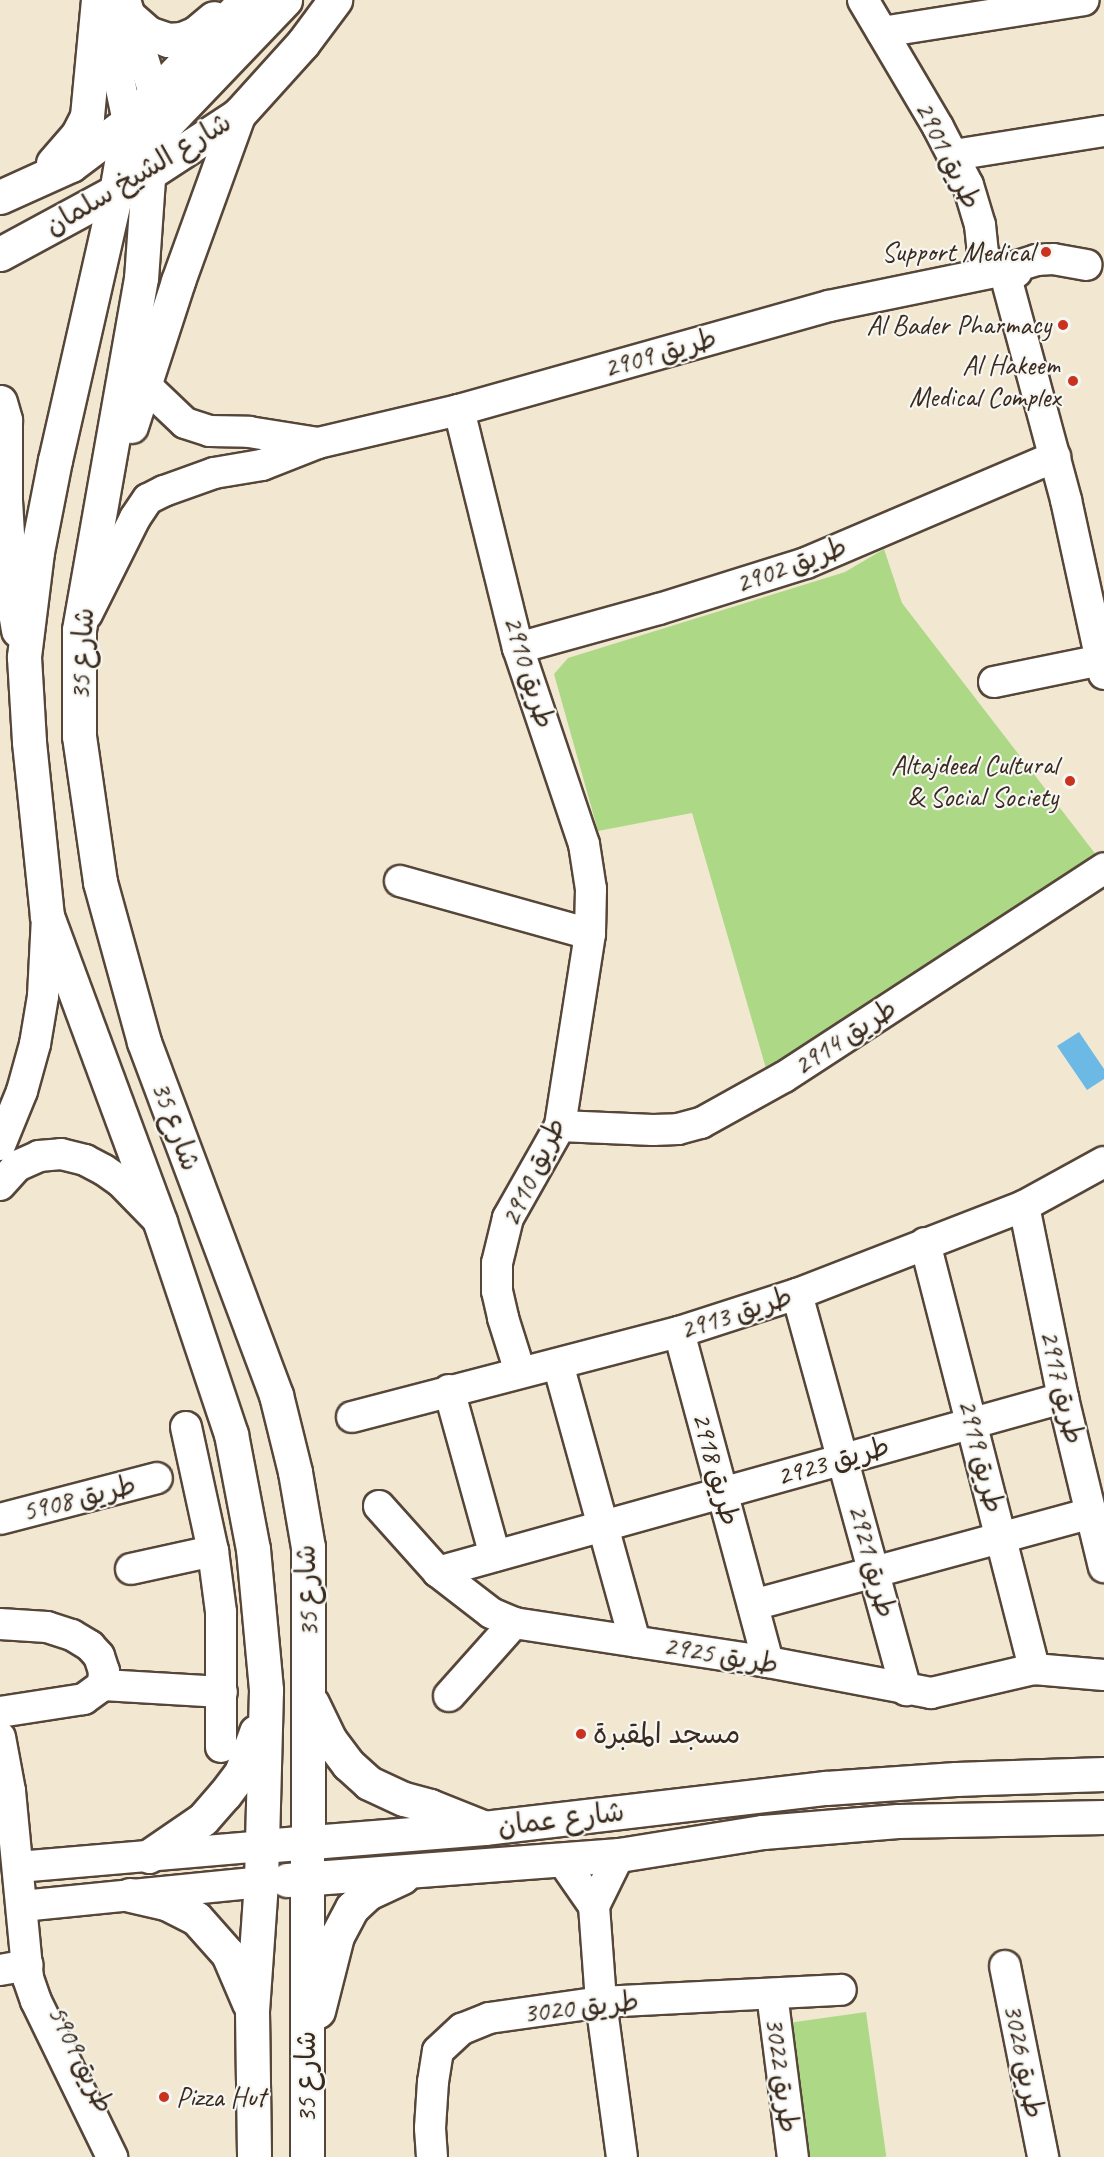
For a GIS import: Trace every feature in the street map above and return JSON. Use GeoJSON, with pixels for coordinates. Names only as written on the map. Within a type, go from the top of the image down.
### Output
{"type":"FeatureCollection","features":[{"type":"Feature","properties":{"kind":"main road"},"geometry":{"type":"LineString","coordinates":[[13,191],[62,156],[78,134],[87,116],[98,0]]}},
{"type":"Feature","properties":{"kind":"main road"},"geometry":{"type":"LineString","coordinates":[[128,9],[148,33],[168,40],[182,39],[196,33],[236,0]]}},
{"type":"Feature","properties":{"kind":"main road","name":"شارع الشيخ سلمان"},"geometry":{"type":"LineString","coordinates":[[13,191],[140,130],[154,93],[246,0]]}},
{"type":"Feature","properties":{"kind":"main road"},"geometry":{"type":"LineString","coordinates":[[140,130],[285,0]]}},
{"type":"Feature","properties":{"kind":"main road","name":"شارع الشيخ سلمان"},"geometry":{"type":"LineString","coordinates":[[0,254],[148,174],[238,115],[303,43],[335,0]]}},
{"type":"Feature","properties":{"kind":"main road"},"geometry":{"type":"LineString","coordinates":[[95,527],[145,385],[178,281],[238,115]]}},
{"type":"Feature","properties":{"kind":"main road","name":"شارع 35"},"geometry":{"type":"LineString","coordinates":[[140,130],[148,174],[141,278],[95,527],[79,630],[79,736],[100,882],[144,1042],[276,1395],[295,1472],[308,1547],[307,2157]]}},
{"type":"Feature","properties":{"kind":"main road","name":"شارع 35"},"geometry":{"type":"LineString","coordinates":[[140,130],[116,192],[55,460],[37,552],[24,657],[29,742],[47,916],[160,1222],[231,1434],[253,1549],[266,1690],[261,1882],[252,2011],[254,2157]]}},
{"type":"Feature","properties":{"kind":"main road"},"geometry":{"type":"LineString","coordinates":[[0,402],[5,420],[5,500],[10,584],[24,657]]}},
{"type":"Feature","properties":{"kind":"main road"},"geometry":{"type":"LineString","coordinates":[[149,1856],[203,1819],[241,1773],[251,1752],[266,1690]]}},
{"type":"Feature","properties":{"kind":"main road"},"geometry":{"type":"LineString","coordinates":[[309,1697],[330,1740],[348,1764],[369,1783],[404,1799],[430,1806],[484,1828]]}},
{"type":"Feature","properties":{"kind":"main road","name":"شارع عمان"},"geometry":{"type":"LineString","coordinates":[[262,1846],[484,1828],[826,1788],[956,1779],[1104,1774]]}},
{"type":"Feature","properties":{"kind":"main road","name":"شارع عمان"},"geometry":{"type":"LineString","coordinates":[[261,1882],[619,1855],[763,1832],[898,1821],[1104,1817]]}},
{"type":"Feature","properties":{"kind":"main road"},"geometry":{"type":"LineString","coordinates":[[306,2047],[326,1988],[337,1936],[352,1908],[380,1886],[428,1869]]}},
{"type":"Feature","properties":{"kind":"main road"},"geometry":{"type":"LineString","coordinates":[[130,1895],[168,1904],[196,1918],[228,1954],[252,2011]]}},
{"type":"Feature","properties":{"kind":"street"},"geometry":{"type":"LineString","coordinates":[[103,0],[140,130]]}},
{"type":"Feature","properties":{"kind":"street","name":"طريق 2901"},"geometry":{"type":"LineString","coordinates":[[863,0],[954,155],[976,206],[983,256],[996,267],[1004,270]]}},
{"type":"Feature","properties":{"kind":"street"},"geometry":{"type":"LineString","coordinates":[[882,32],[1083,0]]}},
{"type":"Feature","properties":{"kind":"street"},"geometry":{"type":"LineString","coordinates":[[128,9],[154,93]]}},
{"type":"Feature","properties":{"kind":"street"},"geometry":{"type":"LineString","coordinates":[[954,155],[1104,131]]}},
{"type":"Feature","properties":{"kind":"street","name":"طريق 2909"},"geometry":{"type":"LineString","coordinates":[[79,630],[135,518],[148,499],[164,490],[214,473],[262,465],[318,443],[459,410],[829,306],[1004,270],[1037,275],[1054,274],[1095,264]]}},
{"type":"Feature","properties":{"kind":"street"},"geometry":{"type":"LineString","coordinates":[[993,682],[1103,667],[1099,623],[1004,270]]}},
{"type":"Feature","properties":{"kind":"street","name":"طريق 2909"},"geometry":{"type":"LineString","coordinates":[[145,385],[185,423],[210,430],[249,432],[318,443]]}},
{"type":"Feature","properties":{"kind":"street","name":"طريق 2910"},"geometry":{"type":"LineString","coordinates":[[459,410],[518,648],[584,844],[591,889],[590,934],[560,1126],[508,1218],[497,1263],[497,1291],[520,1372]]}},
{"type":"Feature","properties":{"kind":"street","name":"طريق 2902"},"geometry":{"type":"LineString","coordinates":[[518,648],[658,609],[806,563],[1055,457]]}},
{"type":"Feature","properties":{"kind":"street","name":"طريق 2914"},"geometry":{"type":"LineString","coordinates":[[560,1126],[678,1130],[701,1123],[784,1077],[1104,868]]}},
{"type":"Feature","properties":{"kind":"street"},"geometry":{"type":"LineString","coordinates":[[400,881],[590,934]]}},
{"type":"Feature","properties":{"kind":"street"},"geometry":{"type":"LineString","coordinates":[[0,1144],[22,1091],[35,1044],[43,996],[47,916]]}},
{"type":"Feature","properties":{"kind":"street"},"geometry":{"type":"LineString","coordinates":[[0,1185],[17,1166],[39,1156],[62,1154],[85,1160],[120,1181],[160,1222]]}},
{"type":"Feature","properties":{"kind":"street","name":"طريق 2913"},"geometry":{"type":"LineString","coordinates":[[352,1417],[679,1332],[797,1294],[1024,1206],[1104,1162]]}},
{"type":"Feature","properties":{"kind":"street","name":"طريق 2917"},"geometry":{"type":"LineString","coordinates":[[1024,1206],[1063,1398],[1104,1567]]}},
{"type":"Feature","properties":{"kind":"street","name":"طريق 2919"},"geometry":{"type":"LineString","coordinates":[[925,1243],[1034,1669]]}},
{"type":"Feature","properties":{"kind":"street","name":"طريق 2921"},"geometry":{"type":"LineString","coordinates":[[797,1294],[844,1457],[906,1690]]}},
{"type":"Feature","properties":{"kind":"street","name":"طريق 2918"},"geometry":{"type":"LineString","coordinates":[[679,1332],[768,1662]]}},
{"type":"Feature","properties":{"kind":"street"},"geometry":{"type":"LineString","coordinates":[[558,1364],[635,1641]]}},
{"type":"Feature","properties":{"kind":"street"},"geometry":{"type":"LineString","coordinates":[[449,1390],[495,1556]]}},
{"type":"Feature","properties":{"kind":"street","name":"طريق 2923"},"geometry":{"type":"LineString","coordinates":[[438,1572],[844,1457],[1063,1398]]}},
{"type":"Feature","properties":{"kind":"street"},"geometry":{"type":"LineString","coordinates":[[186,1427],[197,1466],[213,1551],[221,1612],[220,1747]]}},
{"type":"Feature","properties":{"kind":"street","name":"طريق 5908"},"geometry":{"type":"LineString","coordinates":[[0,1519],[157,1478]]}},
{"type":"Feature","properties":{"kind":"street","name":"طريق 2925"},"geometry":{"type":"LineString","coordinates":[[379,1506],[438,1572],[491,1613],[514,1623],[768,1662],[931,1693],[1034,1669],[1104,1675]]}},
{"type":"Feature","properties":{"kind":"street"},"geometry":{"type":"LineString","coordinates":[[753,1605],[1092,1513]]}},
{"type":"Feature","properties":{"kind":"street"},"geometry":{"type":"LineString","coordinates":[[131,1569],[213,1551]]}},
{"type":"Feature","properties":{"kind":"street"},"geometry":{"type":"LineString","coordinates":[[449,1696],[514,1623]]}},
{"type":"Feature","properties":{"kind":"street"},"geometry":{"type":"LineString","coordinates":[[0,1624],[47,1627],[72,1635],[90,1646],[99,1656],[104,1671],[103,1685]]}},
{"type":"Feature","properties":{"kind":"street"},"geometry":{"type":"LineString","coordinates":[[0,1712],[84,1699],[103,1685],[222,1692]]}},
{"type":"Feature","properties":{"kind":"street","name":"طريق 5909"},"geometry":{"type":"LineString","coordinates":[[0,1737],[5,1811],[18,1867],[22,1906],[14,1968]]}},
{"type":"Feature","properties":{"kind":"street","name":"شارع عمان"},"geometry":{"type":"LineString","coordinates":[[18,1867],[262,1846]]}},
{"type":"Feature","properties":{"kind":"street"},"geometry":{"type":"LineString","coordinates":[[619,1855],[594,1906],[601,2002],[622,2157]]}},
{"type":"Feature","properties":{"kind":"street"},"geometry":{"type":"LineString","coordinates":[[562,1860],[594,1906]]}},
{"type":"Feature","properties":{"kind":"street","name":"شارع عمان"},"geometry":{"type":"LineString","coordinates":[[22,1906],[261,1882]]}},
{"type":"Feature","properties":{"kind":"street","name":"طريق 3026"},"geometry":{"type":"LineString","coordinates":[[1005,1966],[1043,2157]]}},
{"type":"Feature","properties":{"kind":"street","name":"طريق 5909"},"geometry":{"type":"LineString","coordinates":[[14,1968],[28,1978],[36,2001],[112,2157]]}},
{"type":"Feature","properties":{"kind":"street","name":"طريق 5909"},"geometry":{"type":"LineString","coordinates":[[14,1968],[42,1981],[56,2005],[128,2157]]}},
{"type":"Feature","properties":{"kind":"street","name":"طريق 3020"},"geometry":{"type":"LineString","coordinates":[[432,2157],[432,2094],[438,2051],[462,2029],[489,2019],[601,2002],[841,1990]]}},
{"type":"Feature","properties":{"kind":"street","name":"طريق 3022"},"geometry":{"type":"LineString","coordinates":[[772,1994],[793,2157]]}},
{"type":"Feature","properties":{"kind":"green space"},"geometry":{"type":"Polygon","coordinates":[[[884,549],[902,603],[1097,856],[767,1072],[692,813],[598,831],[554,674],[568,658],[845,572],[884,549]]]}},
{"type":"Feature","properties":{"kind":"green space"},"geometry":{"type":"Polygon","coordinates":[[[866,2012],[886,2157],[809,2157],[790,2023],[866,2012]]]}},
{"type":"Feature","properties":{"kind":"water"},"geometry":{"type":"Polygon","coordinates":[[[1079,1032],[1104,1069],[1104,1079],[1087,1090],[1057,1046],[1079,1032]]]}},
{"type":"Feature","properties":{"kind":"place","name":"Support Medical"},"geometry":{"type":"Point","coordinates":[1046,252]}},
{"type":"Feature","properties":{"kind":"place","name":"Al Bader Pharmacy"},"geometry":{"type":"Point","coordinates":[1063,325]}},
{"type":"Feature","properties":{"kind":"place","name":"Al Hakeem Medical Complex"},"geometry":{"type":"Point","coordinates":[1073,381]}},
{"type":"Feature","properties":{"kind":"place","name":"Altajdeed Cultural & Social Society"},"geometry":{"type":"Point","coordinates":[1070,781]}},
{"type":"Feature","properties":{"kind":"place","name":"مسجد المقبرة"},"geometry":{"type":"Point","coordinates":[581,1734]}},
{"type":"Feature","properties":{"kind":"place","name":"Pizza Hut"},"geometry":{"type":"Point","coordinates":[164,2097]}}]}
